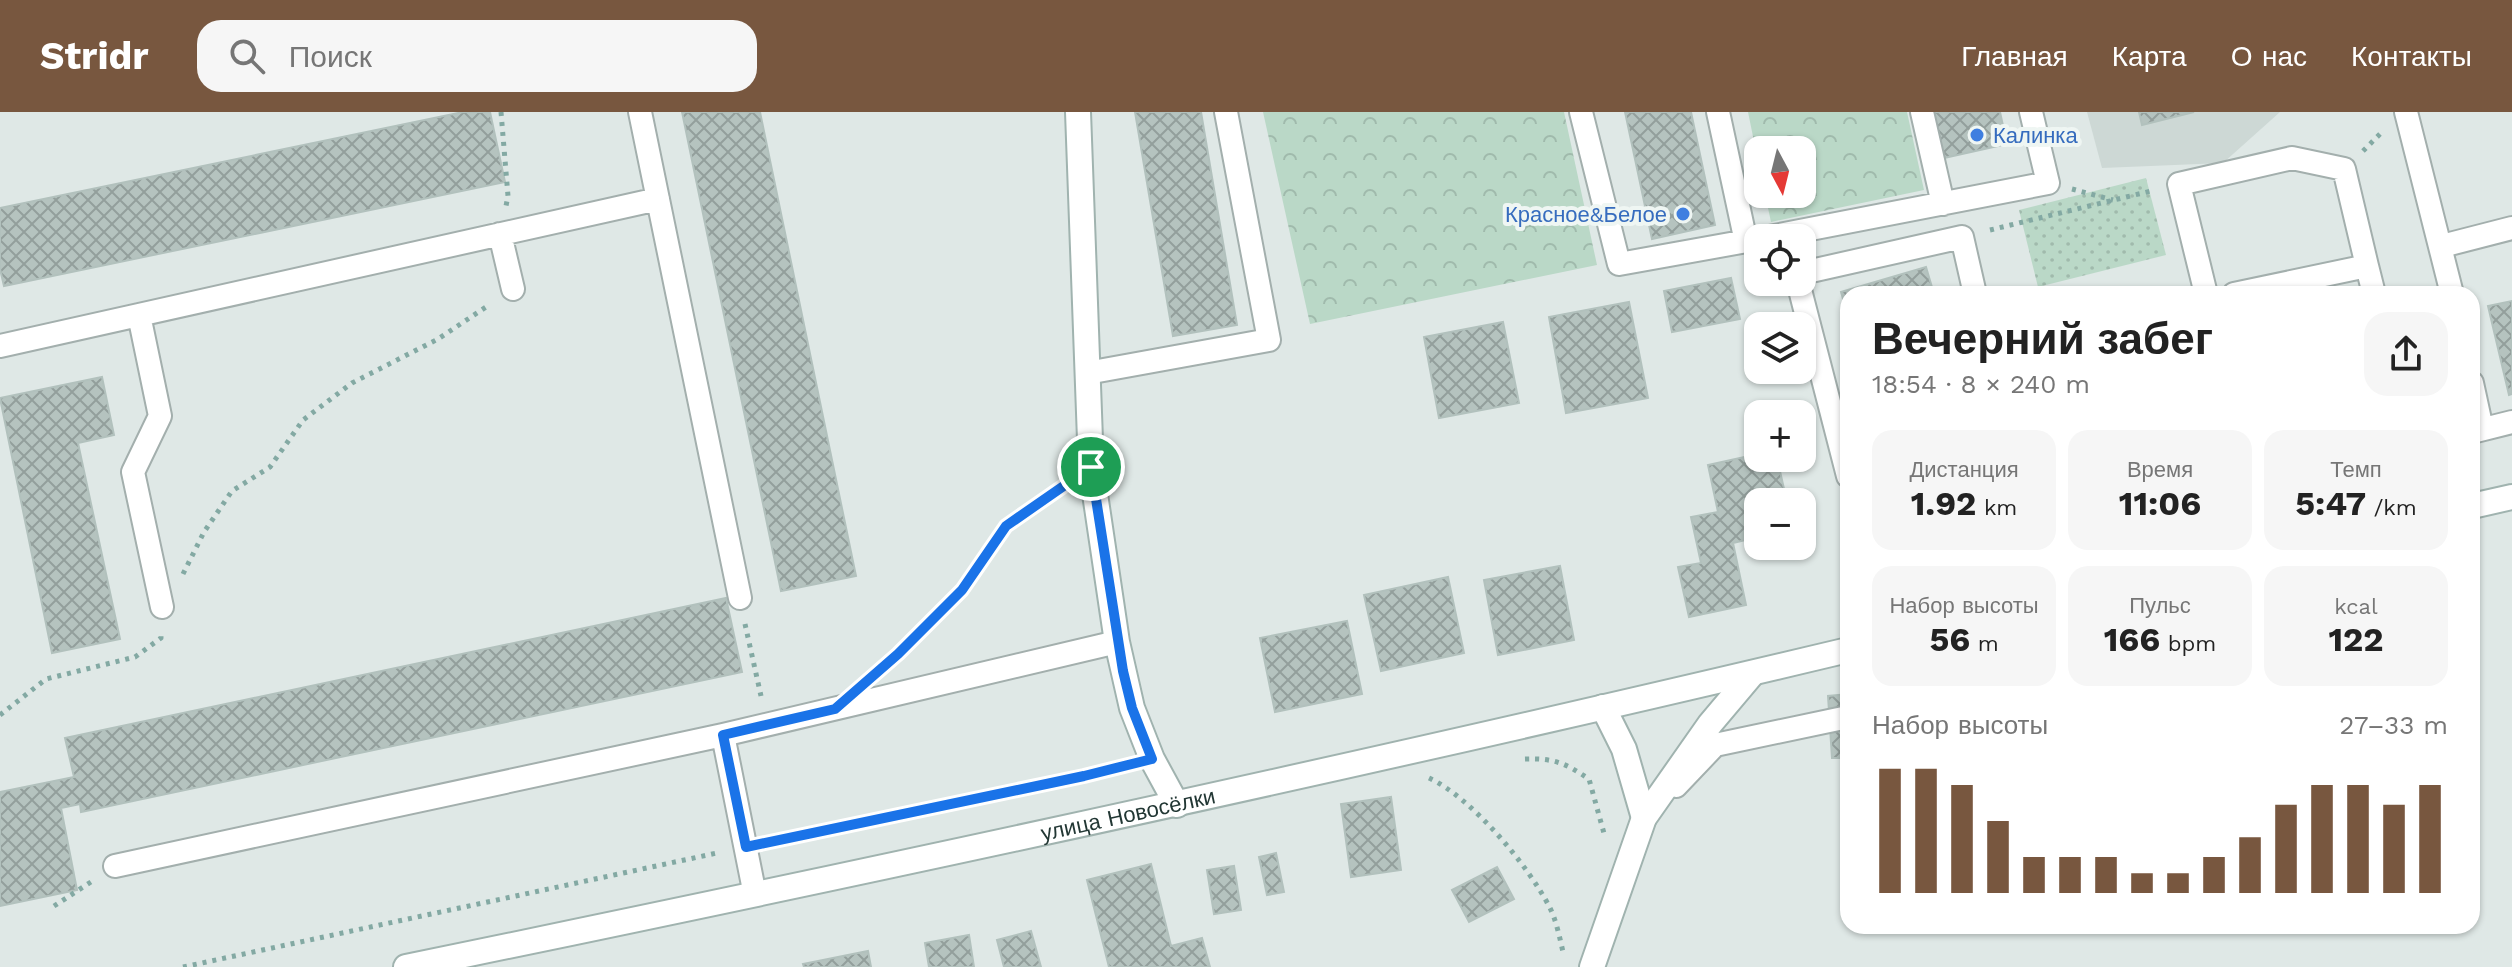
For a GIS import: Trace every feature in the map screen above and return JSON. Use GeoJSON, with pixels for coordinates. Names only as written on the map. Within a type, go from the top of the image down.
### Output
{"type":"FeatureCollection","features":[{"type":"Feature","properties":{"kind":"main road"},"geometry":{"type":"LineString","coordinates":[[1078,112],[1091,467],[1117,642],[1132,708],[1152,759],[1177,805]]}},
{"type":"Feature","properties":{"kind":"main road"},"geometry":{"type":"LineString","coordinates":[[2480,504],[2512,497]]}},
{"type":"Feature","properties":{"kind":"main road","name":"улица Новосёлки"},"geometry":{"type":"LineString","coordinates":[[406,967],[1177,805],[1840,652]]}},
{"type":"Feature","properties":{"kind":"main road"},"geometry":{"type":"LineString","coordinates":[[1592,967],[1644,818],[1710,724],[1753,673]]}},
{"type":"Feature","properties":{"kind":"main road"},"geometry":{"type":"LineString","coordinates":[[1603,707],[1624,749],[1644,818]]}},
{"type":"Feature","properties":{"kind":"lane"},"geometry":{"type":"LineString","coordinates":[[640,112],[740,598]]}},
{"type":"Feature","properties":{"kind":"lane"},"geometry":{"type":"LineString","coordinates":[[1087,373],[1269,340],[1226,112]]}},
{"type":"Feature","properties":{"kind":"lane"},"geometry":{"type":"LineString","coordinates":[[1581,112],[1619,264],[1744,242]]}},
{"type":"Feature","properties":{"kind":"lane"},"geometry":{"type":"LineString","coordinates":[[1718,112],[1751,224]]}},
{"type":"Feature","properties":{"kind":"lane"},"geometry":{"type":"LineString","coordinates":[[1922,112],[1943,204]]}},
{"type":"Feature","properties":{"kind":"lane"},"geometry":{"type":"LineString","coordinates":[[1816,228],[2048,183],[2031,112]]}},
{"type":"Feature","properties":{"kind":"lane"},"geometry":{"type":"LineString","coordinates":[[2406,112],[2450,286]]}},
{"type":"Feature","properties":{"kind":"lane"},"geometry":{"type":"LineString","coordinates":[[2204,286],[2179,184],[2292,158],[2344,169],[2372,286]]}},
{"type":"Feature","properties":{"kind":"lane"},"geometry":{"type":"LineString","coordinates":[[0,346],[658,199]]}},
{"type":"Feature","properties":{"kind":"lane"},"geometry":{"type":"LineString","coordinates":[[2442,246],[2512,228]]}},
{"type":"Feature","properties":{"kind":"lane"},"geometry":{"type":"LineString","coordinates":[[500,234],[513,289]]}},
{"type":"Feature","properties":{"kind":"lane"},"geometry":{"type":"LineString","coordinates":[[1816,270],[1962,237],[1973,286]]}},
{"type":"Feature","properties":{"kind":"lane"},"geometry":{"type":"LineString","coordinates":[[2272,286],[2367,266]]}},
{"type":"Feature","properties":{"kind":"lane"},"geometry":{"type":"LineString","coordinates":[[1802,296],[1840,445]]}},
{"type":"Feature","properties":{"kind":"lane"},"geometry":{"type":"LineString","coordinates":[[139,315],[160,416],[133,472],[162,607]]}},
{"type":"Feature","properties":{"kind":"lane"},"geometry":{"type":"LineString","coordinates":[[2480,430],[2512,422]]}},
{"type":"Feature","properties":{"kind":"lane"},"geometry":{"type":"LineString","coordinates":[[115,866],[723,735],[1117,642]]}},
{"type":"Feature","properties":{"kind":"lane"},"geometry":{"type":"LineString","coordinates":[[1644,818],[1715,745],[1840,719]]}},
{"type":"Feature","properties":{"kind":"lane"},"geometry":{"type":"LineString","coordinates":[[723,735],[755,895]]}},
{"type":"Feature","properties":{"kind":"path"},"geometry":{"type":"LineString","coordinates":[[500,234],[508,196],[501,112]]}},
{"type":"Feature","properties":{"kind":"path"},"geometry":{"type":"LineString","coordinates":[[2344,169],[2383,131]]}},
{"type":"Feature","properties":{"kind":"path"},"geometry":{"type":"LineString","coordinates":[[2048,183],[2115,200]]}},
{"type":"Feature","properties":{"kind":"path"},"geometry":{"type":"LineString","coordinates":[[1962,237],[2179,184]]}},
{"type":"Feature","properties":{"kind":"path"},"geometry":{"type":"LineString","coordinates":[[0,715],[46,679],[135,657],[161,638],[162,607],[187,568],[204,532],[232,491],[270,467],[303,420],[352,383],[438,339],[513,289]]}},
{"type":"Feature","properties":{"kind":"path"},"geometry":{"type":"LineString","coordinates":[[877,672],[962,590],[1006,526],[1091,467]]}},
{"type":"Feature","properties":{"kind":"path"},"geometry":{"type":"LineString","coordinates":[[740,598],[767,724]]}},
{"type":"Feature","properties":{"kind":"path"},"geometry":{"type":"LineString","coordinates":[[1385,757],[1448,787],[1520,859],[1552,910],[1565,959]]}},
{"type":"Feature","properties":{"kind":"path"},"geometry":{"type":"LineString","coordinates":[[1524,759],[1545,758],[1565,763],[1589,779],[1605,838]]}},
{"type":"Feature","properties":{"kind":"path"},"geometry":{"type":"LineString","coordinates":[[183,967],[1152,759]]}},
{"type":"Feature","properties":{"kind":"path"},"geometry":{"type":"LineString","coordinates":[[54,906],[115,866]]}},
{"type":"Feature","properties":{"kind":"path"},"geometry":{"type":"LineString","coordinates":[[1562,967],[1570,944]]}},
{"type":"Feature","properties":{"kind":"shaded area"},"geometry":{"type":"Polygon","coordinates":[[[2087,112],[2280,112],[2223,163],[2102,168],[2087,112]]]}},
{"type":"Feature","properties":{"kind":"green space"},"geometry":{"type":"Polygon","coordinates":[[[1263,112],[1564,112],[1597,265],[1310,324],[1263,112]]]}},
{"type":"Feature","properties":{"kind":"green space"},"geometry":{"type":"Polygon","coordinates":[[[1748,112],[1907,112],[1924,190],[1771,222],[1768,208],[1816,208],[1816,136],[1753,136],[1748,112]]]}},
{"type":"Feature","properties":{"kind":"green space"},"geometry":{"type":"Polygon","coordinates":[[[2146,178],[2166,255],[2038,286],[2019,210],[2146,178]]]}},
{"type":"Feature","properties":{"kind":"building"},"geometry":{"type":"Polygon","coordinates":[[[463,112],[490,112],[505,182],[4,286],[0,269],[0,208],[463,112]]]}},
{"type":"Feature","properties":{"kind":"building"},"geometry":{"type":"Polygon","coordinates":[[[682,112],[760,112],[856,576],[781,591],[682,112]]]}},
{"type":"Feature","properties":{"kind":"building"},"geometry":{"type":"Polygon","coordinates":[[[1135,112],[1201,112],[1237,325],[1173,336],[1135,112]]]}},
{"type":"Feature","properties":{"kind":"building"},"geometry":{"type":"Polygon","coordinates":[[[1625,112],[1691,112],[1715,225],[1652,239],[1625,112]]]}},
{"type":"Feature","properties":{"kind":"building"},"geometry":{"type":"Polygon","coordinates":[[[1934,112],[2000,112],[2007,144],[1944,158],[1934,112]]]}},
{"type":"Feature","properties":{"kind":"building"},"geometry":{"type":"Polygon","coordinates":[[[2139,112],[2194,112],[2142,125],[2139,112]]]}},
{"type":"Feature","properties":{"kind":"building"},"geometry":{"type":"Polygon","coordinates":[[[1926,267],[1932,286],[1861,286],[1926,267]]]}},
{"type":"Feature","properties":{"kind":"building"},"geometry":{"type":"Polygon","coordinates":[[[1731,278],[1740,319],[1672,332],[1664,291],[1731,278]]]}},
{"type":"Feature","properties":{"kind":"building"},"geometry":{"type":"Polygon","coordinates":[[[2512,301],[2512,394],[2509,395],[2488,306],[2512,301]]]}},
{"type":"Feature","properties":{"kind":"building"},"geometry":{"type":"Polygon","coordinates":[[[1629,302],[1648,398],[1566,413],[1549,317],[1629,302]]]}},
{"type":"Feature","properties":{"kind":"building"},"geometry":{"type":"Polygon","coordinates":[[[1503,322],[1519,403],[1439,418],[1424,337],[1503,322]]]}},
{"type":"Feature","properties":{"kind":"building"},"geometry":{"type":"Polygon","coordinates":[[[102,377],[114,435],[78,443],[120,639],[52,653],[0,398],[102,377]]]}},
{"type":"Feature","properties":{"kind":"building"},"geometry":{"type":"Polygon","coordinates":[[[1744,457],[1744,472],[1780,472],[1784,488],[1744,488],[1744,540],[1733,543],[1746,605],[1689,617],[1678,567],[1701,563],[1691,517],[1718,512],[1708,465],[1744,457]]]}},
{"type":"Feature","properties":{"kind":"building"},"geometry":{"type":"Polygon","coordinates":[[[1560,566],[1574,640],[1498,655],[1484,580],[1560,566]]]}},
{"type":"Feature","properties":{"kind":"building"},"geometry":{"type":"Polygon","coordinates":[[[1448,577],[1464,653],[1381,671],[1364,595],[1448,577]]]}},
{"type":"Feature","properties":{"kind":"building"},"geometry":{"type":"Polygon","coordinates":[[[726,598],[742,672],[81,812],[80,804],[61,808],[77,890],[0,906],[0,792],[74,777],[65,738],[726,598]]]}},
{"type":"Feature","properties":{"kind":"building"},"geometry":{"type":"Polygon","coordinates":[[[1347,621],[1362,694],[1275,712],[1260,638],[1347,621]]]}},
{"type":"Feature","properties":{"kind":"building"},"geometry":{"type":"Polygon","coordinates":[[[1840,695],[1840,758],[1832,758],[1828,696],[1840,695]]]}},
{"type":"Feature","properties":{"kind":"building"},"geometry":{"type":"Polygon","coordinates":[[[1391,797],[1401,870],[1351,877],[1341,804],[1391,797]]]}},
{"type":"Feature","properties":{"kind":"building"},"geometry":{"type":"Polygon","coordinates":[[[1276,853],[1284,892],[1267,895],[1259,857],[1276,853]]]}},
{"type":"Feature","properties":{"kind":"building"},"geometry":{"type":"Polygon","coordinates":[[[1151,864],[1171,946],[1202,938],[1210,967],[1109,967],[1087,880],[1151,864]]]}},
{"type":"Feature","properties":{"kind":"building"},"geometry":{"type":"Polygon","coordinates":[[[1234,866],[1241,910],[1214,914],[1207,870],[1234,866]]]}},
{"type":"Feature","properties":{"kind":"building"},"geometry":{"type":"Polygon","coordinates":[[[1497,867],[1514,899],[1469,922],[1452,890],[1497,867]]]}},
{"type":"Feature","properties":{"kind":"building"},"geometry":{"type":"Polygon","coordinates":[[[1031,931],[1041,967],[1004,967],[997,940],[1031,931]]]}},
{"type":"Feature","properties":{"kind":"building"},"geometry":{"type":"Polygon","coordinates":[[[969,935],[974,967],[929,967],[925,943],[969,935]]]}},
{"type":"Feature","properties":{"kind":"building"},"geometry":{"type":"Polygon","coordinates":[[[868,951],[871,967],[804,967],[803,964],[868,951]]]}},
{"type":"Feature","properties":{"kind":"place","name":"Калинка"},"geometry":{"type":"Point","coordinates":[1977,135]}},
{"type":"Feature","properties":{"kind":"place","name":"Красное&Белое"},"geometry":{"type":"Point","coordinates":[1683,214]}},
{"type":"Feature","properties":{"kind":"route"},"geometry":{"type":"LineString","coordinates":[[1091,467],[1123,671],[1132,708],[1152,759],[746,847],[723,735],[835,709],[898,654],[962,590],[1006,526],[1091,467]]}}]}
